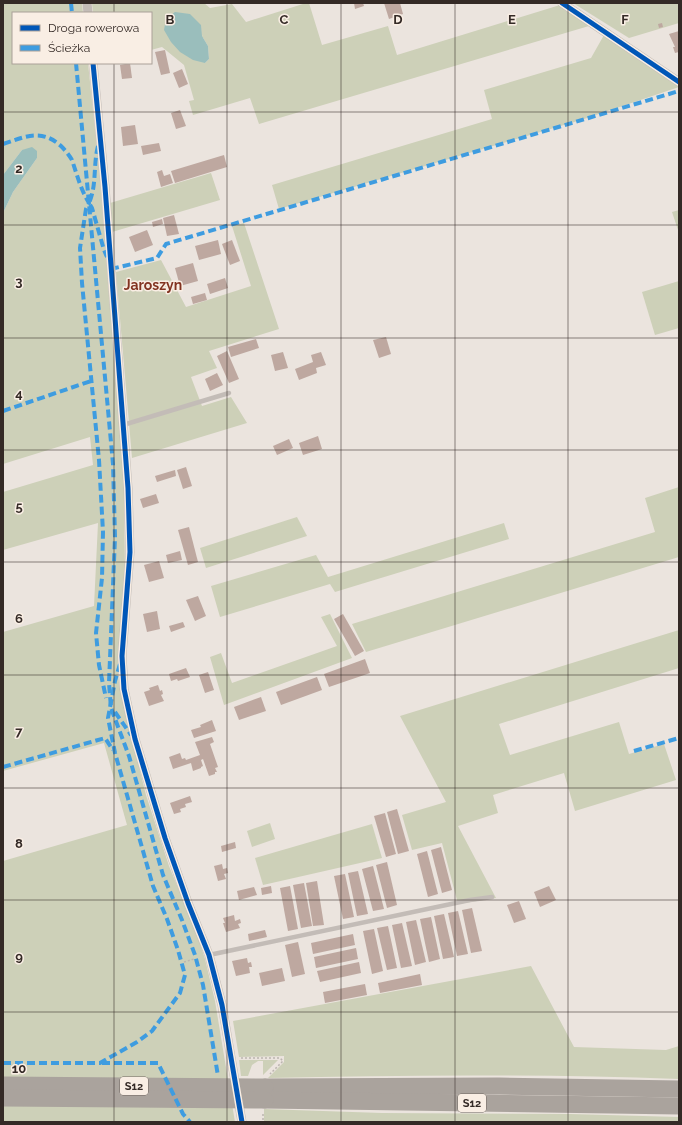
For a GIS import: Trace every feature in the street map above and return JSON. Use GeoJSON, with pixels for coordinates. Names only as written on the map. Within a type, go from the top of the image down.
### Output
{"type":"FeatureCollection","features":[{"type":"Feature","properties":{"kind":"highway","name":"S12"},"geometry":{"type":"LineString","coordinates":[[3,1085],[679,1106]]}},
{"type":"Feature","properties":{"kind":"highway","name":"S12"},"geometry":{"type":"LineString","coordinates":[[3,1098],[265,1093],[462,1086],[679,1089]]}},
{"type":"Feature","properties":{"kind":"street"},"geometry":{"type":"LineString","coordinates":[[562,3],[679,82]]}},
{"type":"Feature","properties":{"kind":"street"},"geometry":{"type":"LineString","coordinates":[[93,64],[105,187],[128,488],[130,552],[122,656],[124,689],[135,738],[165,838],[188,903],[209,955],[222,1005],[242,1122]]}},
{"type":"Feature","properties":{"kind":"lane"},"geometry":{"type":"LineString","coordinates":[[123,425],[229,393]]}},
{"type":"Feature","properties":{"kind":"lane"},"geometry":{"type":"LineString","coordinates":[[209,955],[470,900],[492,897]]}},
{"type":"Feature","properties":{"kind":"path"},"geometry":{"type":"LineString","coordinates":[[184,962],[194,959]]}},
{"type":"Feature","properties":{"kind":"path"},"geometry":{"type":"LineString","coordinates":[[231,1058],[280,1058],[282,1060],[265,1093],[263,1122]]}},
{"type":"Feature","properties":{"kind":"green space"},"geometry":{"type":"Polygon","coordinates":[[[3,3],[82,3],[83,12],[12,12],[12,64],[88,64],[99,168],[124,487],[125,572],[118,676],[121,695],[146,795],[169,866],[195,929],[205,959],[215,1001],[235,1122],[3,1122],[3,861],[127,825],[104,743],[3,771],[3,632],[94,606],[98,523],[3,550],[3,492],[93,465],[90,437],[3,464],[3,213],[13,192],[37,158],[22,150],[3,175],[3,3]]]}},
{"type":"Feature","properties":{"kind":"green space"},"geometry":{"type":"Polygon","coordinates":[[[92,3],[204,3],[210,8],[232,4],[246,22],[309,3],[322,45],[388,26],[397,55],[560,5],[589,26],[259,124],[250,98],[193,115],[189,101],[194,100],[184,65],[162,47],[152,50],[152,12],[93,12],[92,3]],[[202,36],[205,63],[209,59],[208,46],[202,36]]]}},
{"type":"Feature","properties":{"kind":"green space"},"geometry":{"type":"Polygon","coordinates":[[[573,3],[679,3],[679,23],[629,38],[573,3]]]}},
{"type":"Feature","properties":{"kind":"green space"},"geometry":{"type":"Polygon","coordinates":[[[604,35],[679,85],[679,87],[581,120],[279,209],[272,185],[492,119],[484,90],[591,58],[604,35]]]}},
{"type":"Feature","properties":{"kind":"green space"},"geometry":{"type":"Polygon","coordinates":[[[211,173],[220,200],[112,232],[110,203],[211,173]]]}},
{"type":"Feature","properties":{"kind":"green space"},"geometry":{"type":"Polygon","coordinates":[[[679,210],[679,233],[672,212],[679,210]]]}},
{"type":"Feature","properties":{"kind":"green space"},"geometry":{"type":"Polygon","coordinates":[[[244,223],[279,329],[209,351],[217,368],[191,377],[202,406],[231,397],[247,423],[132,458],[116,272],[161,260],[186,307],[251,286],[232,226],[244,223]]]}},
{"type":"Feature","properties":{"kind":"green space"},"geometry":{"type":"Polygon","coordinates":[[[679,281],[679,328],[655,335],[642,292],[679,281]]]}},
{"type":"Feature","properties":{"kind":"green space"},"geometry":{"type":"Polygon","coordinates":[[[679,487],[679,557],[366,652],[352,624],[655,532],[645,498],[679,487]]]}},
{"type":"Feature","properties":{"kind":"green space"},"geometry":{"type":"Polygon","coordinates":[[[297,517],[307,536],[206,568],[200,548],[297,517]]]}},
{"type":"Feature","properties":{"kind":"green space"},"geometry":{"type":"Polygon","coordinates":[[[504,523],[509,539],[335,592],[330,584],[220,617],[211,586],[316,555],[328,577],[504,523]]]}},
{"type":"Feature","properties":{"kind":"green space"},"geometry":{"type":"Polygon","coordinates":[[[330,614],[352,658],[224,705],[210,657],[221,653],[232,683],[337,646],[321,617],[330,614]]]}},
{"type":"Feature","properties":{"kind":"green space"},"geometry":{"type":"Polygon","coordinates":[[[679,630],[679,668],[499,724],[510,755],[619,722],[629,754],[664,744],[676,780],[575,811],[564,773],[493,795],[498,813],[458,826],[496,898],[458,904],[442,843],[412,850],[402,815],[446,802],[400,716],[679,630]]]}},
{"type":"Feature","properties":{"kind":"green space"},"geometry":{"type":"Polygon","coordinates":[[[270,823],[275,839],[252,847],[247,831],[270,823]]]}},
{"type":"Feature","properties":{"kind":"green space"},"geometry":{"type":"Polygon","coordinates":[[[372,824],[382,858],[263,885],[255,858],[372,824]]]}},
{"type":"Feature","properties":{"kind":"green space"},"geometry":{"type":"Polygon","coordinates":[[[531,966],[574,1047],[666,1050],[679,1046],[679,1079],[576,1076],[371,1076],[268,1078],[284,1062],[284,1056],[239,1057],[233,1021],[531,966]]]}},
{"type":"Feature","properties":{"kind":"green space"},"geometry":{"type":"Polygon","coordinates":[[[239,1060],[278,1060],[263,1075],[263,1061],[258,1061],[252,1065],[248,1076],[241,1076],[239,1060]]]}},
{"type":"Feature","properties":{"kind":"green space"},"geometry":{"type":"Polygon","coordinates":[[[264,1109],[382,1113],[570,1114],[679,1117],[679,1122],[264,1122],[264,1109]]]}},
{"type":"Feature","properties":{"kind":"water"},"geometry":{"type":"Polygon","coordinates":[[[175,12],[190,14],[201,25],[202,36],[208,46],[209,59],[205,63],[193,60],[180,52],[171,42],[164,30],[166,19],[175,12]]]}},
{"type":"Feature","properties":{"kind":"water"},"geometry":{"type":"Polygon","coordinates":[[[32,147],[37,151],[37,158],[13,192],[3,213],[3,175],[22,150],[32,147]]]}},
{"type":"Feature","properties":{"kind":"building"},"geometry":{"type":"Polygon","coordinates":[[[354,3],[363,3],[364,6],[355,9],[354,3]]]}},
{"type":"Feature","properties":{"kind":"building"},"geometry":{"type":"Polygon","coordinates":[[[384,3],[400,3],[403,14],[389,19],[384,3]]]}},
{"type":"Feature","properties":{"kind":"building"},"geometry":{"type":"Polygon","coordinates":[[[662,23],[663,27],[659,28],[658,24],[662,23]]]}},
{"type":"Feature","properties":{"kind":"building"},"geometry":{"type":"Polygon","coordinates":[[[679,31],[679,52],[675,53],[673,47],[675,47],[669,34],[679,31]]]}},
{"type":"Feature","properties":{"kind":"building"},"geometry":{"type":"Polygon","coordinates":[[[165,50],[170,73],[161,75],[155,52],[165,50]]]}},
{"type":"Feature","properties":{"kind":"building"},"geometry":{"type":"Polygon","coordinates":[[[130,64],[132,78],[122,79],[120,65],[130,64]]]}},
{"type":"Feature","properties":{"kind":"building"},"geometry":{"type":"Polygon","coordinates":[[[182,69],[188,84],[179,88],[173,73],[182,69]]]}},
{"type":"Feature","properties":{"kind":"building"},"geometry":{"type":"Polygon","coordinates":[[[180,110],[186,126],[176,129],[171,113],[180,110]]]}},
{"type":"Feature","properties":{"kind":"building"},"geometry":{"type":"Polygon","coordinates":[[[135,125],[138,144],[123,146],[121,127],[135,125]]]}},
{"type":"Feature","properties":{"kind":"building"},"geometry":{"type":"Polygon","coordinates":[[[159,143],[161,151],[143,155],[141,146],[159,143]]]}},
{"type":"Feature","properties":{"kind":"building"},"geometry":{"type":"Polygon","coordinates":[[[224,155],[227,167],[175,183],[171,171],[224,155]]]}},
{"type":"Feature","properties":{"kind":"building"},"geometry":{"type":"Polygon","coordinates":[[[162,170],[164,176],[170,174],[173,183],[161,187],[157,172],[162,170]]]}},
{"type":"Feature","properties":{"kind":"building"},"geometry":{"type":"Polygon","coordinates":[[[174,215],[179,234],[167,236],[163,218],[174,215]]]}},
{"type":"Feature","properties":{"kind":"building"},"geometry":{"type":"Polygon","coordinates":[[[162,219],[163,224],[153,227],[152,222],[162,219]]]}},
{"type":"Feature","properties":{"kind":"building"},"geometry":{"type":"Polygon","coordinates":[[[147,230],[153,245],[135,252],[129,237],[147,230]]]}},
{"type":"Feature","properties":{"kind":"building"},"geometry":{"type":"Polygon","coordinates":[[[218,240],[221,254],[199,260],[195,246],[218,240]]]}},
{"type":"Feature","properties":{"kind":"building"},"geometry":{"type":"Polygon","coordinates":[[[232,240],[240,261],[230,265],[222,244],[232,240]]]}},
{"type":"Feature","properties":{"kind":"building"},"geometry":{"type":"Polygon","coordinates":[[[193,263],[198,281],[180,286],[175,268],[193,263]]]}},
{"type":"Feature","properties":{"kind":"building"},"geometry":{"type":"Polygon","coordinates":[[[225,278],[228,288],[210,294],[207,284],[225,278]]]}},
{"type":"Feature","properties":{"kind":"building"},"geometry":{"type":"Polygon","coordinates":[[[205,293],[207,300],[193,304],[191,297],[205,293]]]}},
{"type":"Feature","properties":{"kind":"building"},"geometry":{"type":"Polygon","coordinates":[[[386,337],[391,354],[379,358],[373,340],[386,337]]]}},
{"type":"Feature","properties":{"kind":"building"},"geometry":{"type":"Polygon","coordinates":[[[256,339],[259,348],[231,357],[228,347],[256,339]]]}},
{"type":"Feature","properties":{"kind":"building"},"geometry":{"type":"Polygon","coordinates":[[[227,351],[239,379],[229,383],[217,356],[227,351]]]}},
{"type":"Feature","properties":{"kind":"building"},"geometry":{"type":"Polygon","coordinates":[[[283,352],[288,368],[275,371],[271,355],[283,352]]]}},
{"type":"Feature","properties":{"kind":"building"},"geometry":{"type":"Polygon","coordinates":[[[321,352],[326,365],[316,368],[317,373],[299,380],[295,369],[313,362],[311,355],[321,352]]]}},
{"type":"Feature","properties":{"kind":"building"},"geometry":{"type":"Polygon","coordinates":[[[217,373],[223,385],[210,391],[205,379],[217,373]]]}},
{"type":"Feature","properties":{"kind":"building"},"geometry":{"type":"Polygon","coordinates":[[[318,436],[322,449],[303,455],[299,443],[318,436]]]}},
{"type":"Feature","properties":{"kind":"building"},"geometry":{"type":"Polygon","coordinates":[[[289,439],[293,448],[277,455],[273,446],[289,439]]]}},
{"type":"Feature","properties":{"kind":"building"},"geometry":{"type":"Polygon","coordinates":[[[186,467],[192,486],[183,489],[177,470],[186,467]]]}},
{"type":"Feature","properties":{"kind":"building"},"geometry":{"type":"Polygon","coordinates":[[[175,470],[176,476],[157,482],[155,476],[175,470]]]}},
{"type":"Feature","properties":{"kind":"building"},"geometry":{"type":"Polygon","coordinates":[[[156,494],[159,503],[143,508],[140,499],[156,494]]]}},
{"type":"Feature","properties":{"kind":"building"},"geometry":{"type":"Polygon","coordinates":[[[189,527],[198,562],[188,565],[178,530],[189,527]]]}},
{"type":"Feature","properties":{"kind":"building"},"geometry":{"type":"Polygon","coordinates":[[[180,551],[182,560],[168,563],[166,555],[180,551]]]}},
{"type":"Feature","properties":{"kind":"building"},"geometry":{"type":"Polygon","coordinates":[[[159,561],[164,578],[149,582],[144,565],[159,561]]]}},
{"type":"Feature","properties":{"kind":"building"},"geometry":{"type":"Polygon","coordinates":[[[198,596],[206,616],[195,621],[186,600],[198,596]]]}},
{"type":"Feature","properties":{"kind":"building"},"geometry":{"type":"Polygon","coordinates":[[[157,611],[160,629],[147,632],[143,614],[157,611]]]}},
{"type":"Feature","properties":{"kind":"building"},"geometry":{"type":"Polygon","coordinates":[[[343,614],[364,651],[355,656],[334,619],[343,614]]]}},
{"type":"Feature","properties":{"kind":"building"},"geometry":{"type":"Polygon","coordinates":[[[183,622],[185,627],[171,632],[169,626],[183,622]]]}},
{"type":"Feature","properties":{"kind":"building"},"geometry":{"type":"Polygon","coordinates":[[[365,659],[370,673],[329,687],[324,674],[365,659]]]}},
{"type":"Feature","properties":{"kind":"building"},"geometry":{"type":"Polygon","coordinates":[[[186,668],[190,677],[178,681],[177,679],[171,681],[169,674],[186,668]]]}},
{"type":"Feature","properties":{"kind":"building"},"geometry":{"type":"Polygon","coordinates":[[[208,672],[214,690],[205,693],[199,675],[208,672]]]}},
{"type":"Feature","properties":{"kind":"building"},"geometry":{"type":"Polygon","coordinates":[[[317,677],[322,690],[281,705],[276,692],[317,677]]]}},
{"type":"Feature","properties":{"kind":"building"},"geometry":{"type":"Polygon","coordinates":[[[158,685],[160,691],[162,690],[163,694],[161,695],[164,701],[149,706],[144,692],[150,690],[149,688],[158,685]]]}},
{"type":"Feature","properties":{"kind":"building"},"geometry":{"type":"Polygon","coordinates":[[[261,697],[266,711],[239,720],[234,707],[261,697]]]}},
{"type":"Feature","properties":{"kind":"building"},"geometry":{"type":"Polygon","coordinates":[[[212,720],[216,731],[194,738],[191,730],[201,727],[200,725],[212,720]]]}},
{"type":"Feature","properties":{"kind":"building"},"geometry":{"type":"Polygon","coordinates":[[[212,737],[214,742],[210,744],[218,767],[215,768],[217,772],[215,772],[215,774],[209,776],[203,759],[201,760],[203,766],[193,771],[191,763],[173,769],[169,757],[180,753],[182,759],[185,758],[186,760],[200,755],[195,742],[212,737]]]}},
{"type":"Feature","properties":{"kind":"building"},"geometry":{"type":"Polygon","coordinates":[[[190,796],[192,802],[185,804],[186,807],[180,809],[181,812],[174,814],[170,803],[190,796]]]}},
{"type":"Feature","properties":{"kind":"building"},"geometry":{"type":"Polygon","coordinates":[[[397,809],[409,851],[398,854],[387,812],[397,809]]]}},
{"type":"Feature","properties":{"kind":"building"},"geometry":{"type":"Polygon","coordinates":[[[385,813],[396,854],[386,857],[374,816],[385,813]]]}},
{"type":"Feature","properties":{"kind":"building"},"geometry":{"type":"Polygon","coordinates":[[[235,842],[236,848],[222,852],[221,846],[235,842]]]}},
{"type":"Feature","properties":{"kind":"building"},"geometry":{"type":"Polygon","coordinates":[[[441,847],[452,890],[442,893],[431,850],[441,847]]]}},
{"type":"Feature","properties":{"kind":"building"},"geometry":{"type":"Polygon","coordinates":[[[427,851],[438,894],[428,897],[417,854],[427,851]]]}},
{"type":"Feature","properties":{"kind":"building"},"geometry":{"type":"Polygon","coordinates":[[[387,862],[397,905],[387,908],[376,865],[387,862]]]}},
{"type":"Feature","properties":{"kind":"building"},"geometry":{"type":"Polygon","coordinates":[[[222,864],[223,869],[227,868],[228,873],[224,874],[226,879],[218,881],[214,866],[222,864]]]}},
{"type":"Feature","properties":{"kind":"building"},"geometry":{"type":"Polygon","coordinates":[[[373,866],[384,909],[373,911],[362,869],[373,866]]]}},
{"type":"Feature","properties":{"kind":"building"},"geometry":{"type":"Polygon","coordinates":[[[358,871],[368,914],[357,916],[348,873],[358,871]]]}},
{"type":"Feature","properties":{"kind":"building"},"geometry":{"type":"Polygon","coordinates":[[[345,874],[354,917],[343,919],[334,876],[345,874]]]}},
{"type":"Feature","properties":{"kind":"building"},"geometry":{"type":"Polygon","coordinates":[[[317,881],[324,925],[313,926],[306,883],[317,881]]]}},
{"type":"Feature","properties":{"kind":"building"},"geometry":{"type":"Polygon","coordinates":[[[304,883],[312,926],[301,928],[293,885],[304,883]]]}},
{"type":"Feature","properties":{"kind":"building"},"geometry":{"type":"Polygon","coordinates":[[[271,886],[272,893],[262,895],[261,888],[271,886]]]}},
{"type":"Feature","properties":{"kind":"building"},"geometry":{"type":"Polygon","coordinates":[[[290,886],[298,929],[288,931],[280,888],[290,886]]]}},
{"type":"Feature","properties":{"kind":"building"},"geometry":{"type":"Polygon","coordinates":[[[549,886],[556,900],[540,907],[534,892],[549,886]]]}},
{"type":"Feature","properties":{"kind":"building"},"geometry":{"type":"Polygon","coordinates":[[[254,887],[257,895],[239,900],[237,891],[254,887]]]}},
{"type":"Feature","properties":{"kind":"building"},"geometry":{"type":"Polygon","coordinates":[[[519,901],[526,919],[514,923],[507,905],[519,901]]]}},
{"type":"Feature","properties":{"kind":"building"},"geometry":{"type":"Polygon","coordinates":[[[472,908],[482,951],[471,953],[462,910],[472,908]]]}},
{"type":"Feature","properties":{"kind":"building"},"geometry":{"type":"Polygon","coordinates":[[[458,911],[468,954],[457,956],[448,913],[458,911]]]}},
{"type":"Feature","properties":{"kind":"building"},"geometry":{"type":"Polygon","coordinates":[[[444,914],[454,957],[443,959],[434,916],[444,914]]]}},
{"type":"Feature","properties":{"kind":"building"},"geometry":{"type":"Polygon","coordinates":[[[234,915],[235,921],[240,919],[241,923],[238,924],[240,928],[226,932],[223,918],[234,915]]]}},
{"type":"Feature","properties":{"kind":"building"},"geometry":{"type":"Polygon","coordinates":[[[431,917],[440,959],[429,962],[420,919],[431,917]]]}},
{"type":"Feature","properties":{"kind":"building"},"geometry":{"type":"Polygon","coordinates":[[[416,920],[426,962],[415,965],[406,922],[416,920]]]}},
{"type":"Feature","properties":{"kind":"building"},"geometry":{"type":"Polygon","coordinates":[[[402,923],[412,966],[401,968],[392,925],[402,923]]]}},
{"type":"Feature","properties":{"kind":"building"},"geometry":{"type":"Polygon","coordinates":[[[388,926],[397,968],[387,970],[377,928],[388,926]]]}},
{"type":"Feature","properties":{"kind":"building"},"geometry":{"type":"Polygon","coordinates":[[[374,929],[383,971],[372,974],[363,931],[374,929]]]}},
{"type":"Feature","properties":{"kind":"building"},"geometry":{"type":"Polygon","coordinates":[[[265,930],[267,937],[249,941],[248,934],[265,930]]]}},
{"type":"Feature","properties":{"kind":"building"},"geometry":{"type":"Polygon","coordinates":[[[353,934],[355,945],[313,954],[311,943],[353,934]]]}},
{"type":"Feature","properties":{"kind":"building"},"geometry":{"type":"Polygon","coordinates":[[[298,942],[305,974],[292,977],[285,945],[298,942]]]}},
{"type":"Feature","properties":{"kind":"building"},"geometry":{"type":"Polygon","coordinates":[[[356,948],[358,959],[316,968],[314,957],[356,948]]]}},
{"type":"Feature","properties":{"kind":"building"},"geometry":{"type":"Polygon","coordinates":[[[247,958],[248,963],[251,962],[252,967],[249,967],[250,973],[236,976],[232,961],[247,958]]]}},
{"type":"Feature","properties":{"kind":"building"},"geometry":{"type":"Polygon","coordinates":[[[359,962],[361,973],[320,982],[317,971],[359,962]]]}},
{"type":"Feature","properties":{"kind":"building"},"geometry":{"type":"Polygon","coordinates":[[[282,968],[285,981],[262,986],[259,973],[282,968]]]}},
{"type":"Feature","properties":{"kind":"building"},"geometry":{"type":"Polygon","coordinates":[[[420,974],[422,985],[380,993],[378,983],[420,974]]]}},
{"type":"Feature","properties":{"kind":"building"},"geometry":{"type":"Polygon","coordinates":[[[365,984],[367,995],[325,1003],[323,992],[365,984]]]}},
{"type":"Feature","properties":{"kind":"marked path"},"geometry":{"type":"LineString","coordinates":[[71,3],[72,12]]}},
{"type":"Feature","properties":{"kind":"marked path"},"geometry":{"type":"LineString","coordinates":[[76,64],[113,464],[115,537],[109,683],[111,708],[129,756],[163,875],[195,955],[203,985],[218,1076]]}},
{"type":"Feature","properties":{"kind":"marked path"},"geometry":{"type":"LineString","coordinates":[[111,269],[157,258],[166,244],[679,91]]}},
{"type":"Feature","properties":{"kind":"marked path"},"geometry":{"type":"LineString","coordinates":[[3,144],[33,136],[47,137],[54,140],[72,160],[81,188],[89,203],[86,209],[80,248],[99,460],[103,532],[102,578],[96,633],[99,665],[106,698]]}},
{"type":"Feature","properties":{"kind":"marked path"},"geometry":{"type":"LineString","coordinates":[[98,146],[93,189],[89,203],[92,208],[107,257]]}},
{"type":"Feature","properties":{"kind":"marked path"},"geometry":{"type":"LineString","coordinates":[[3,411],[91,381]]}},
{"type":"Feature","properties":{"kind":"marked path"},"geometry":{"type":"LineString","coordinates":[[3,1063],[100,1063],[137,1042],[152,1031],[180,993],[185,975],[167,919],[153,886],[115,753],[108,718],[120,664]]}},
{"type":"Feature","properties":{"kind":"marked path"},"geometry":{"type":"LineString","coordinates":[[115,712],[131,735]]}},
{"type":"Feature","properties":{"kind":"marked path"},"geometry":{"type":"LineString","coordinates":[[3,767],[105,738],[113,750]]}},
{"type":"Feature","properties":{"kind":"marked path"},"geometry":{"type":"LineString","coordinates":[[634,751],[679,738]]}},
{"type":"Feature","properties":{"kind":"marked path"},"geometry":{"type":"LineString","coordinates":[[102,1063],[158,1063],[183,1114],[190,1122]]}},
{"type":"Feature","properties":{"kind":"cycle path"},"geometry":{"type":"LineString","coordinates":[[562,3],[679,82]]}},
{"type":"Feature","properties":{"kind":"cycle path"},"geometry":{"type":"LineString","coordinates":[[93,64],[105,187],[128,488],[130,552],[122,656],[124,689],[135,739],[165,838],[188,903],[209,955],[222,1005],[242,1122]]}},
{"type":"Feature","properties":{"kind":"district","name":"Jaroszyn"},"geometry":{"type":"Point","coordinates":[153,285]}}]}
